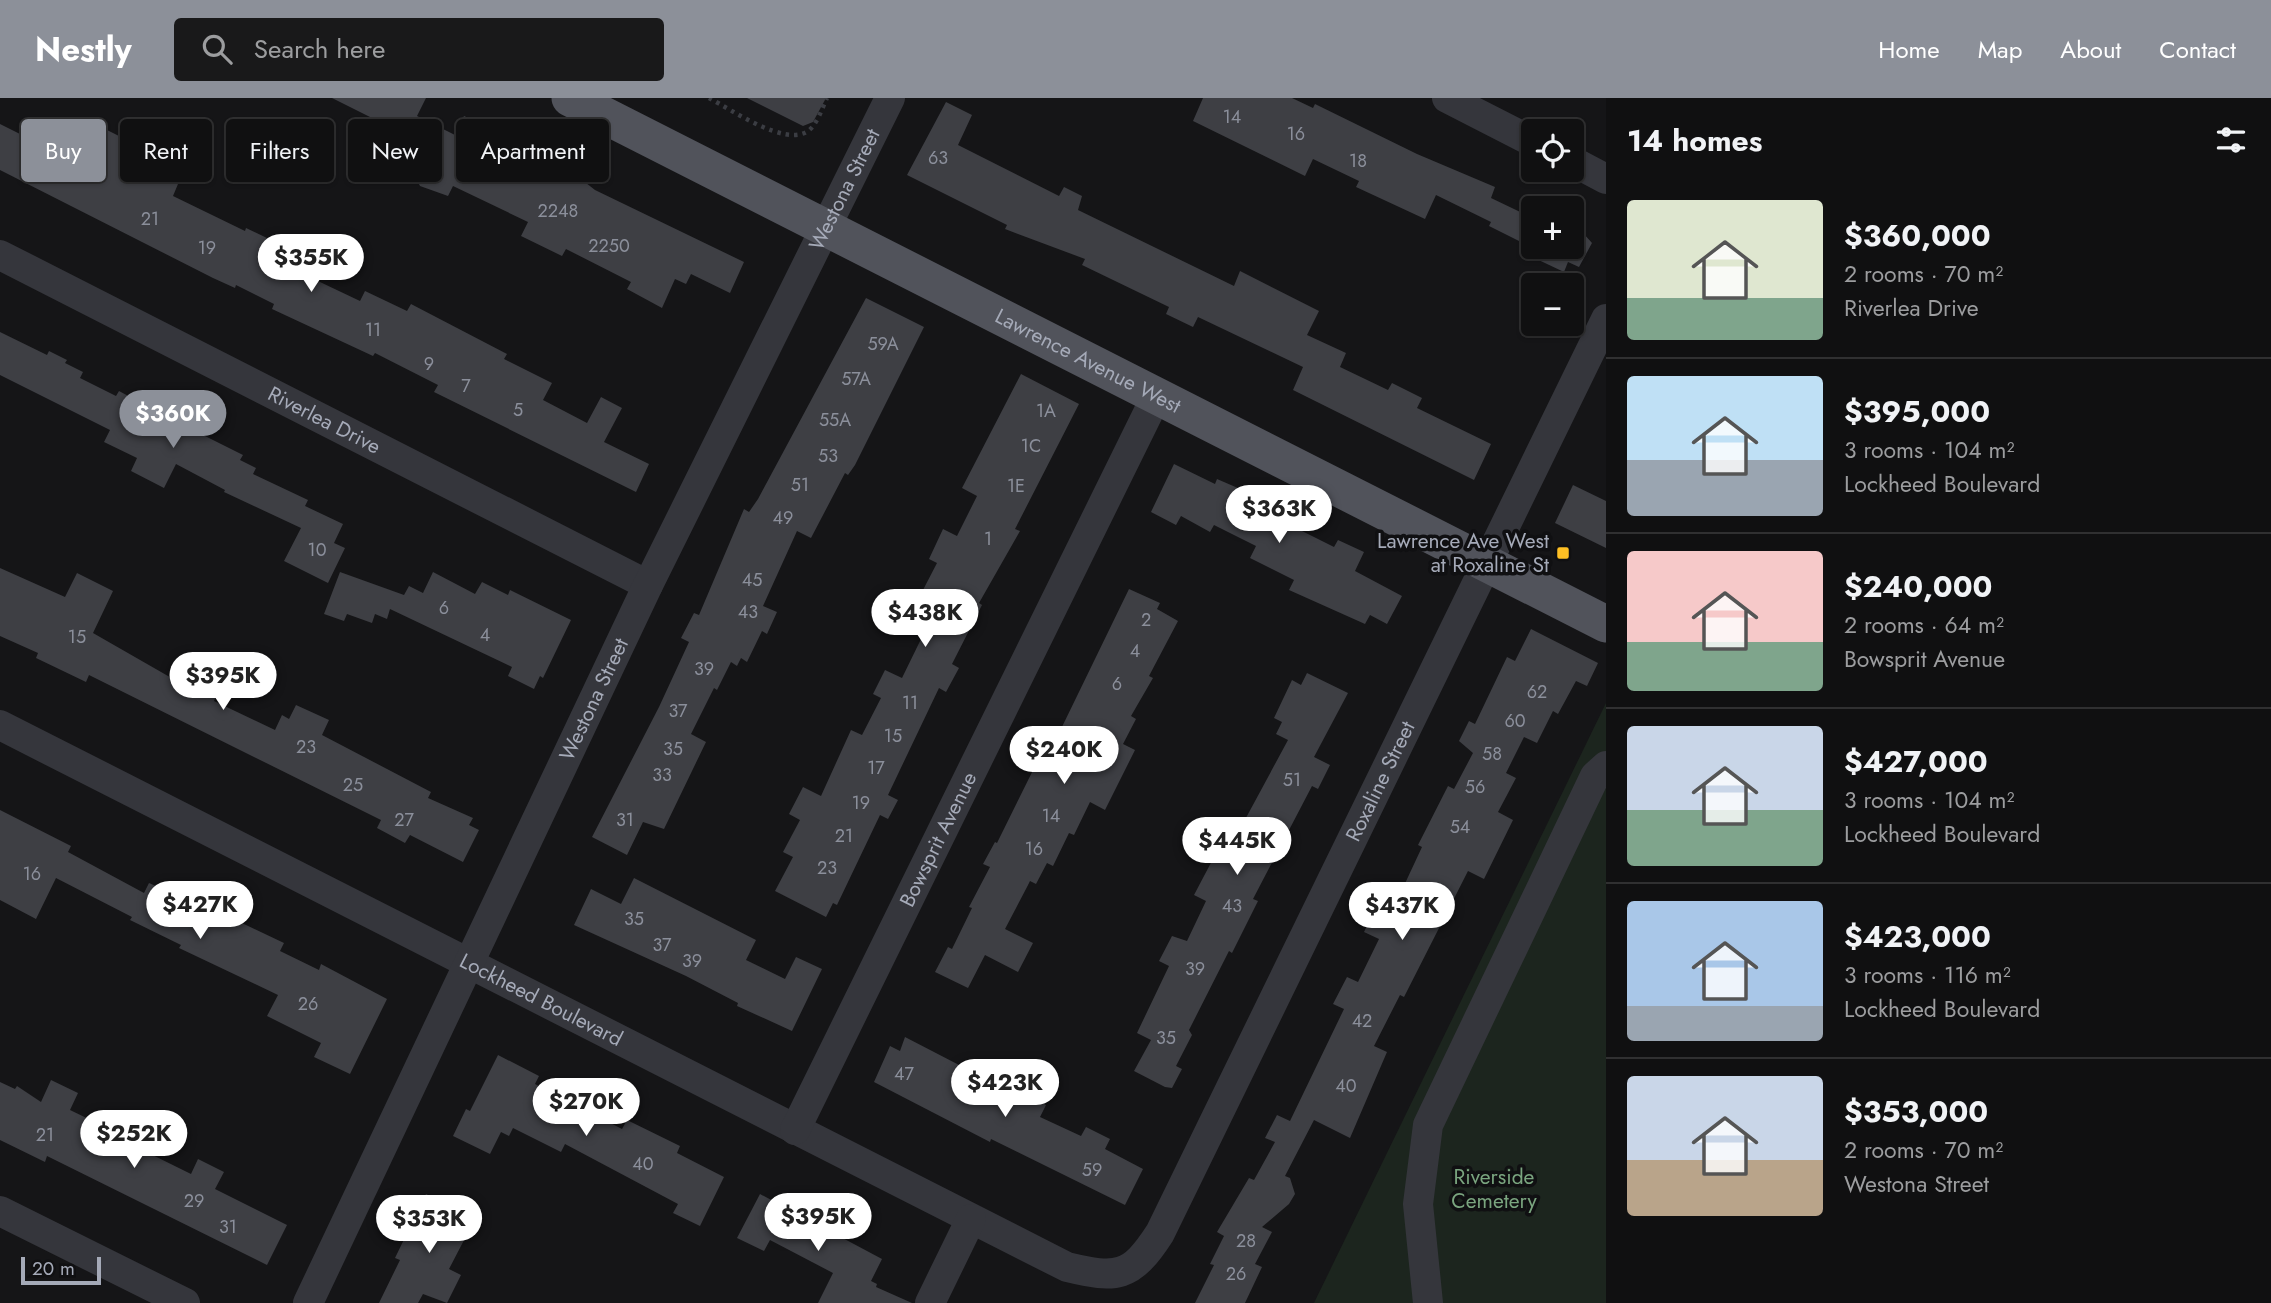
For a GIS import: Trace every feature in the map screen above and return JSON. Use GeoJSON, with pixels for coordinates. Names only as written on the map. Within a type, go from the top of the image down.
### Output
{"type":"FeatureCollection","features":[{"type":"Feature","properties":{"kind":"main road","name":"Lawrence Avenue West"},"geometry":{"type":"LineString","coordinates":[[570,98],[1606,624]]}},
{"type":"Feature","properties":{"kind":"street","name":"Westona Street"},"geometry":{"type":"LineString","coordinates":[[308,1303],[648,586],[890,98]]}},
{"type":"Feature","properties":{"kind":"street"},"geometry":{"type":"LineString","coordinates":[[1447,98],[1521,136]]}},
{"type":"Feature","properties":{"kind":"street"},"geometry":{"type":"LineString","coordinates":[[1584,167],[1606,178]]}},
{"type":"Feature","properties":{"kind":"street","name":"Riverlea Drive"},"geometry":{"type":"LineString","coordinates":[[0,255],[648,586]]}},
{"type":"Feature","properties":{"kind":"street","name":"Roxaline Street"},"geometry":{"type":"LineString","coordinates":[[1125,1273],[1144,1259],[1160,1233],[1606,319]]}},
{"type":"Feature","properties":{"kind":"street","name":"Bowsprit Avenue"},"geometry":{"type":"LineString","coordinates":[[795,1130],[1156,397]]}},
{"type":"Feature","properties":{"kind":"street","name":"Lockheed Boulevard"},"geometry":{"type":"LineString","coordinates":[[0,725],[1067,1267],[1097,1275],[1125,1273]]}},
{"type":"Feature","properties":{"kind":"street"},"geometry":{"type":"LineString","coordinates":[[1428,1303],[1418,1204],[1428,1125],[1595,776],[1606,766]]}},
{"type":"Feature","properties":{"kind":"street"},"geometry":{"type":"LineString","coordinates":[[0,1212],[185,1303]]}},
{"type":"Feature","properties":{"kind":"street"},"geometry":{"type":"LineString","coordinates":[[930,1303],[971,1219]]}},
{"type":"Feature","properties":{"kind":"path"},"geometry":{"type":"LineString","coordinates":[[709,98],[784,136],[798,136],[811,129],[827,98]]}},
{"type":"Feature","properties":{"kind":"green space","name":"Riverside Cemetery"},"geometry":{"type":"Polygon","coordinates":[[[1606,703],[1606,1303],[1314,1303],[1606,703]]]}},
{"type":"Feature","properties":{"kind":"building"},"geometry":{"type":"Polygon","coordinates":[[[332,98],[426,98],[417,116],[423,119],[374,119],[332,98]]]}},
{"type":"Feature","properties":{"kind":"building"},"geometry":{"type":"Polygon","coordinates":[[[747,98],[826,98],[813,122],[803,126],[747,98]]]}},
{"type":"Feature","properties":{"kind":"building"},"geometry":{"type":"Polygon","coordinates":[[[1203,98],[1292,98],[1313,108],[1315,104],[1417,154],[1495,187],[1491,198],[1521,212],[1521,242],[1489,226],[1491,222],[1436,195],[1425,219],[1356,187],[1359,181],[1313,159],[1305,176],[1193,121],[1203,98]]]}},
{"type":"Feature","properties":{"kind":"building"},"geometry":{"type":"Polygon","coordinates":[[[946,102],[972,115],[958,145],[1059,196],[1064,187],[1082,196],[1078,210],[1234,286],[1240,271],[1319,311],[1307,335],[1346,353],[1340,367],[1388,390],[1392,383],[1422,398],[1417,408],[1491,444],[1474,480],[1293,390],[1303,367],[1198,317],[1193,327],[1166,314],[1169,307],[1082,265],[1085,259],[1005,229],[1007,225],[907,175],[946,102]]]}},
{"type":"Feature","properties":{"kind":"building"},"geometry":{"type":"Polygon","coordinates":[[[0,124],[21,134],[21,181],[0,170],[0,124]]]}},
{"type":"Feature","properties":{"kind":"building"},"geometry":{"type":"Polygon","coordinates":[[[442,128],[455,135],[456,133],[456,182],[585,182],[595,190],[744,262],[730,293],[691,274],[686,284],[675,279],[662,308],[627,289],[631,282],[566,249],[562,256],[521,236],[528,222],[453,186],[448,196],[420,186],[418,182],[442,182],[442,128]]]}},
{"type":"Feature","properties":{"kind":"building"},"geometry":{"type":"Polygon","coordinates":[[[106,130],[120,136],[120,182],[174,182],[178,184],[173,196],[245,231],[246,228],[267,238],[262,248],[282,259],[280,263],[360,301],[365,291],[407,311],[411,304],[507,354],[504,359],[552,383],[543,400],[587,423],[601,397],[622,408],[604,442],[649,464],[636,492],[434,392],[438,385],[375,353],[373,356],[272,309],[274,304],[236,285],[235,288],[24,182],[106,182],[106,130]]]}},
{"type":"Feature","properties":{"kind":"building"},"geometry":{"type":"Polygon","coordinates":[[[1584,234],[1592,243],[1584,258],[1584,234]]]}},
{"type":"Feature","properties":{"kind":"building"},"geometry":{"type":"Polygon","coordinates":[[[1536,259],[1583,259],[1579,267],[1568,262],[1564,272],[1536,259]]]}},
{"type":"Feature","properties":{"kind":"building"},"geometry":{"type":"Polygon","coordinates":[[[866,298],[924,327],[855,465],[848,475],[845,473],[811,538],[797,531],[763,606],[777,612],[767,634],[762,631],[747,662],[741,658],[737,666],[731,662],[717,690],[714,688],[691,734],[706,742],[664,829],[643,822],[627,855],[592,837],[659,707],[689,642],[681,638],[694,613],[699,615],[744,509],[749,512],[758,499],[866,298]]]}},
{"type":"Feature","properties":{"kind":"building"},"geometry":{"type":"Polygon","coordinates":[[[0,332],[47,355],[49,351],[67,360],[65,363],[83,372],[80,378],[116,396],[119,391],[160,413],[162,409],[191,424],[189,428],[243,455],[240,460],[256,468],[253,474],[308,500],[305,506],[343,524],[334,543],[345,548],[328,583],[284,561],[301,528],[224,492],[225,490],[176,464],[164,488],[131,471],[137,458],[104,442],[110,430],[0,375],[0,332]]]}},
{"type":"Feature","properties":{"kind":"building"},"geometry":{"type":"Polygon","coordinates":[[[1021,374],[1079,404],[1015,529],[1020,531],[979,603],[982,605],[952,664],[959,668],[946,692],[939,688],[888,795],[898,800],[888,819],[880,815],[837,905],[833,903],[826,917],[775,891],[793,857],[783,852],[800,820],[789,814],[803,787],[821,796],[851,730],[862,735],[881,698],[873,694],[885,670],[902,678],[922,637],[912,632],[918,619],[910,615],[937,563],[929,559],[943,529],[957,536],[977,496],[962,488],[1021,374]]]}},
{"type":"Feature","properties":{"kind":"building"},"geometry":{"type":"Polygon","coordinates":[[[1174,464],[1215,484],[1217,479],[1268,501],[1267,504],[1292,517],[1288,524],[1334,547],[1338,540],[1364,552],[1355,571],[1402,596],[1387,624],[1370,615],[1365,624],[1289,590],[1294,580],[1250,558],[1256,546],[1214,525],[1210,532],[1181,516],[1176,525],[1151,512],[1174,464]]]}},
{"type":"Feature","properties":{"kind":"building"},"geometry":{"type":"Polygon","coordinates":[[[1573,485],[1606,501],[1606,548],[1555,523],[1573,485]]]}},
{"type":"Feature","properties":{"kind":"building"},"geometry":{"type":"Polygon","coordinates":[[[0,568],[65,597],[77,573],[113,591],[93,633],[175,680],[185,658],[226,676],[214,701],[275,730],[282,715],[289,719],[296,705],[329,720],[322,735],[431,792],[428,798],[473,818],[469,825],[479,830],[463,862],[410,835],[405,843],[377,828],[381,820],[89,675],[86,682],[36,658],[38,653],[0,636],[0,568]]]}},
{"type":"Feature","properties":{"kind":"building"},"geometry":{"type":"Polygon","coordinates":[[[340,572],[404,595],[409,586],[423,593],[433,572],[475,594],[482,582],[508,595],[510,590],[571,620],[543,678],[540,676],[534,689],[508,676],[512,667],[390,609],[387,619],[375,614],[372,623],[347,614],[344,621],[324,614],[340,572]]]}},
{"type":"Feature","properties":{"kind":"building"},"geometry":{"type":"Polygon","coordinates":[[[1129,589],[1160,603],[1157,609],[1178,621],[1149,676],[1153,678],[1131,716],[1136,719],[1123,744],[1135,750],[1105,810],[1090,802],[1074,835],[1069,833],[1053,866],[1047,863],[1036,884],[1030,881],[1005,929],[1033,943],[1018,972],[985,955],[968,988],[935,972],[948,947],[952,949],[972,908],[969,907],[990,867],[983,864],[995,842],[997,843],[1044,748],[1048,750],[1060,731],[1129,589]]]}},
{"type":"Feature","properties":{"kind":"building"},"geometry":{"type":"Polygon","coordinates":[[[1531,629],[1598,663],[1587,686],[1576,681],[1558,714],[1553,711],[1537,743],[1524,737],[1506,773],[1516,778],[1498,812],[1513,820],[1484,879],[1468,871],[1404,997],[1400,995],[1374,1046],[1387,1052],[1350,1138],[1314,1120],[1285,1176],[1290,1178],[1295,1194],[1289,1204],[1262,1227],[1272,1232],[1255,1264],[1262,1267],[1245,1303],[1195,1303],[1214,1265],[1210,1264],[1224,1236],[1217,1232],[1249,1178],[1254,1180],[1275,1142],[1265,1138],[1277,1115],[1290,1121],[1344,1009],[1333,1004],[1347,977],[1358,982],[1379,939],[1364,932],[1386,885],[1401,892],[1422,847],[1418,845],[1448,786],[1454,789],[1473,753],[1459,741],[1469,721],[1475,724],[1507,657],[1515,661],[1531,629]]]}},
{"type":"Feature","properties":{"kind":"building"},"geometry":{"type":"Polygon","coordinates":[[[1307,673],[1348,693],[1314,757],[1330,765],[1318,789],[1312,786],[1253,899],[1258,901],[1189,1030],[1192,1035],[1176,1066],[1182,1069],[1172,1088],[1165,1087],[1134,1071],[1151,1040],[1137,1033],[1169,966],[1159,961],[1172,936],[1187,941],[1206,901],[1194,895],[1214,857],[1202,851],[1213,829],[1234,840],[1288,740],[1276,734],[1282,722],[1274,718],[1292,680],[1301,685],[1307,673]]]}},
{"type":"Feature","properties":{"kind":"building"},"geometry":{"type":"Polygon","coordinates":[[[0,810],[71,846],[68,852],[144,893],[149,883],[158,887],[160,884],[284,943],[280,951],[319,970],[321,964],[387,999],[350,1074],[314,1057],[321,1043],[267,1016],[278,995],[179,948],[181,945],[130,920],[132,917],[56,878],[36,919],[0,900],[0,810]]]}},
{"type":"Feature","properties":{"kind":"building"},"geometry":{"type":"Polygon","coordinates":[[[634,878],[756,940],[746,960],[785,979],[796,957],[822,969],[792,1031],[737,1006],[738,1003],[686,976],[574,925],[591,889],[621,904],[634,878]]]}},
{"type":"Feature","properties":{"kind":"building"},"geometry":{"type":"Polygon","coordinates":[[[905,1037],[1019,1096],[1021,1092],[1046,1105],[1040,1117],[1081,1136],[1086,1127],[1110,1139],[1105,1149],[1143,1169],[1125,1205],[991,1139],[990,1142],[874,1082],[890,1046],[900,1051],[905,1037]]]}},
{"type":"Feature","properties":{"kind":"building"},"geometry":{"type":"Polygon","coordinates":[[[498,1055],[539,1076],[535,1084],[622,1129],[627,1120],[680,1146],[677,1153],[724,1177],[700,1226],[673,1213],[678,1204],[565,1144],[561,1152],[513,1128],[509,1136],[501,1132],[490,1154],[453,1136],[466,1109],[470,1111],[498,1055]]]}},
{"type":"Feature","properties":{"kind":"building"},"geometry":{"type":"Polygon","coordinates":[[[51,1080],[78,1093],[70,1110],[99,1124],[106,1132],[191,1174],[198,1159],[224,1172],[215,1189],[287,1225],[267,1265],[47,1156],[45,1162],[0,1140],[0,1082],[15,1089],[17,1086],[41,1102],[51,1080]]]}},
{"type":"Feature","properties":{"kind":"building"},"geometry":{"type":"Polygon","coordinates":[[[426,1194],[475,1219],[449,1269],[461,1275],[447,1303],[423,1294],[418,1303],[379,1303],[400,1260],[395,1258],[426,1194]]]}},
{"type":"Feature","properties":{"kind":"building"},"geometry":{"type":"Polygon","coordinates":[[[760,1194],[882,1259],[871,1281],[877,1284],[876,1287],[912,1303],[818,1303],[833,1273],[770,1240],[764,1251],[737,1238],[760,1194]]]}},
{"type":"Feature","properties":{"kind":"place","name":"Lawrence Ave West at Roxaline St"},"geometry":{"type":"Point","coordinates":[1563,553]}}]}
